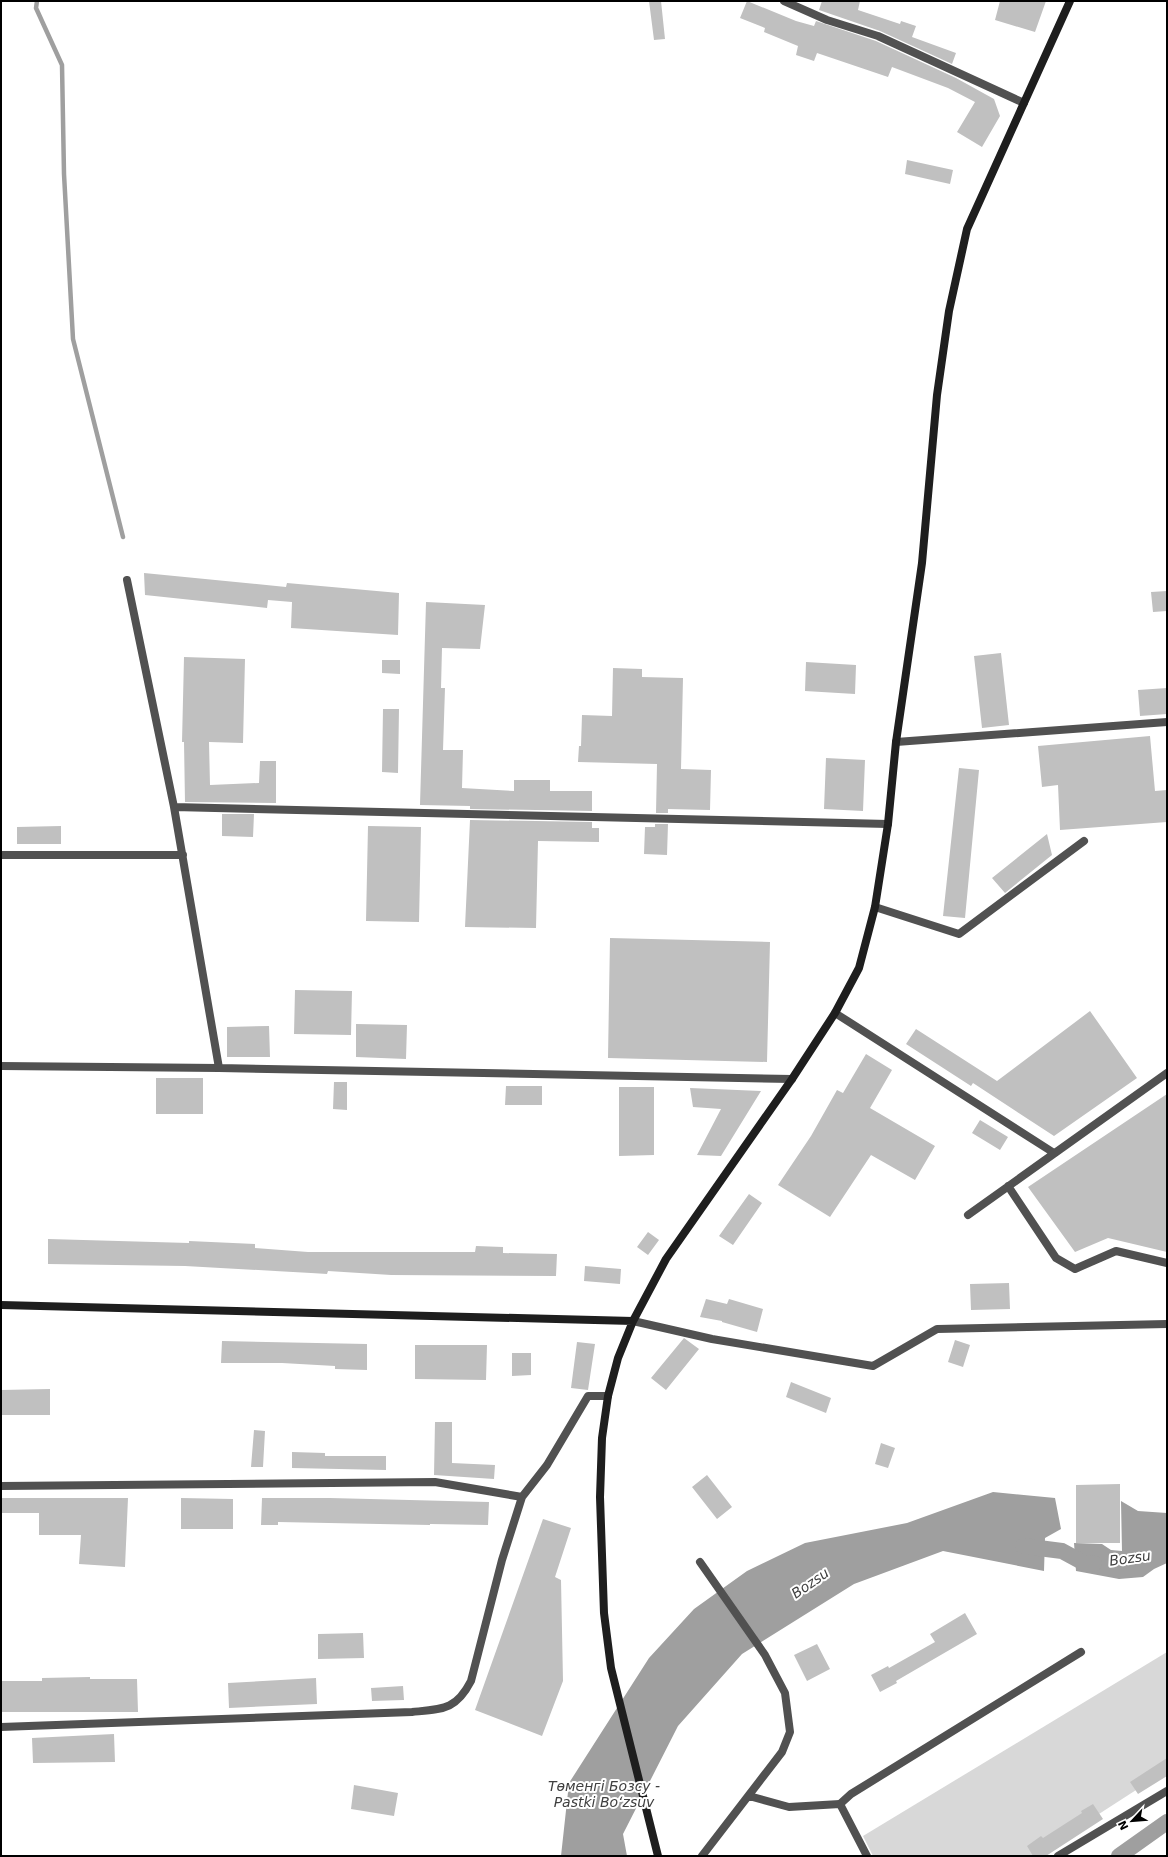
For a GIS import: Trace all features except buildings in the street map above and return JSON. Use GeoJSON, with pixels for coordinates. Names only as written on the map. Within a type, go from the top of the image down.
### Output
{"type":"FeatureCollection","features":[{"type":"Feature","properties":{"kind":"main road"},"geometry":{"type":"LineString","coordinates":[[658,1856],[611,1668],[604,1614],[600,1497],[602,1438],[608,1396],[618,1358],[633,1321],[666,1259],[792,1079],[835,1013],[859,968],[875,906],[888,824],[896,742],[922,563],[937,395],[949,311],[967,230],[1070,1]]}},
{"type":"Feature","properties":{"kind":"main road"},"geometry":{"type":"LineString","coordinates":[[1,1305],[633,1321]]}},
{"type":"Feature","properties":{"kind":"street"},"geometry":{"type":"LineString","coordinates":[[784,1],[827,20],[878,36],[1024,103]]}},
{"type":"Feature","properties":{"kind":"street"},"geometry":{"type":"LineString","coordinates":[[127,580],[174,807],[219,1068]]}},
{"type":"Feature","properties":{"kind":"street"},"geometry":{"type":"LineString","coordinates":[[896,742],[1167,722]]}},
{"type":"Feature","properties":{"kind":"street"},"geometry":{"type":"LineString","coordinates":[[174,807],[888,824]]}},
{"type":"Feature","properties":{"kind":"street"},"geometry":{"type":"LineString","coordinates":[[875,906],[959,934],[1084,841]]}},
{"type":"Feature","properties":{"kind":"street"},"geometry":{"type":"LineString","coordinates":[[1,855],[182,855]]}},
{"type":"Feature","properties":{"kind":"street"},"geometry":{"type":"LineString","coordinates":[[835,1013],[1054,1153]]}},
{"type":"Feature","properties":{"kind":"street"},"geometry":{"type":"LineString","coordinates":[[1,1066],[219,1068],[792,1079]]}},
{"type":"Feature","properties":{"kind":"street"},"geometry":{"type":"LineString","coordinates":[[968,1215],[1167,1073]]}},
{"type":"Feature","properties":{"kind":"street"},"geometry":{"type":"LineString","coordinates":[[1008,1186],[1056,1258],[1075,1269],[1116,1251],[1167,1263]]}},
{"type":"Feature","properties":{"kind":"street"},"geometry":{"type":"LineString","coordinates":[[633,1321],[712,1340],[873,1366],[937,1330],[1167,1324]]}},
{"type":"Feature","properties":{"kind":"street"},"geometry":{"type":"LineString","coordinates":[[1,1727],[412,1712],[441,1709],[453,1705],[463,1695],[471,1681],[502,1560],[522,1497],[547,1465],[588,1396],[608,1396]]}},
{"type":"Feature","properties":{"kind":"street"},"geometry":{"type":"LineString","coordinates":[[1,1486],[435,1482],[522,1497]]}},
{"type":"Feature","properties":{"kind":"street"},"geometry":{"type":"LineString","coordinates":[[700,1562],[765,1655],[785,1692],[790,1732],[782,1752],[702,1856]]}},
{"type":"Feature","properties":{"kind":"street"},"geometry":{"type":"LineString","coordinates":[[749,1796],[789,1807],[840,1804],[851,1794],[1081,1652]]}},
{"type":"Feature","properties":{"kind":"street"},"geometry":{"type":"LineString","coordinates":[[1058,1856],[1167,1791]]}},
{"type":"Feature","properties":{"kind":"street"},"geometry":{"type":"LineString","coordinates":[[840,1804],[866,1856]]}},
{"type":"Feature","properties":{"kind":"shaded area"},"geometry":{"type":"Polygon","coordinates":[[[1167,1652],[1167,1770],[1034,1856],[873,1856],[863,1836],[1167,1652]]]}},
{"type":"Feature","properties":{"kind":"water","name":"Төменгі Бозсу - Pastki Boʻzsuv"},"geometry":{"type":"Polygon","coordinates":[[[993,1492],[1055,1498],[1061,1529],[1045,1538],[1044,1571],[943,1551],[854,1584],[742,1654],[678,1726],[623,1834],[627,1856],[561,1856],[569,1783],[649,1658],[694,1609],[747,1571],[805,1543],[907,1523],[993,1492]]]}},
{"type":"Feature","properties":{"kind":"water","name":"Bozsu"},"geometry":{"type":"Polygon","coordinates":[[[1121,1501],[1138,1511],[1167,1513],[1167,1563],[1154,1569],[1143,1577],[1119,1579],[1076,1571],[1074,1543],[1102,1544],[1111,1550],[1122,1551],[1121,1501]]]}},
{"type":"Feature","properties":{"kind":"waterway"},"geometry":{"type":"LineString","coordinates":[[37,1],[36,8],[62,65],[64,174],[73,339],[123,537]]}},
{"type":"Feature","properties":{"kind":"waterway","name":"Bozsu"},"geometry":{"type":"LineString","coordinates":[[1023,1546],[1062,1551],[1086,1564],[1094,1563]]}},
{"type":"Feature","properties":{"kind":"waterway"},"geometry":{"type":"LineString","coordinates":[[1119,1856],[1167,1822]]}}]}
